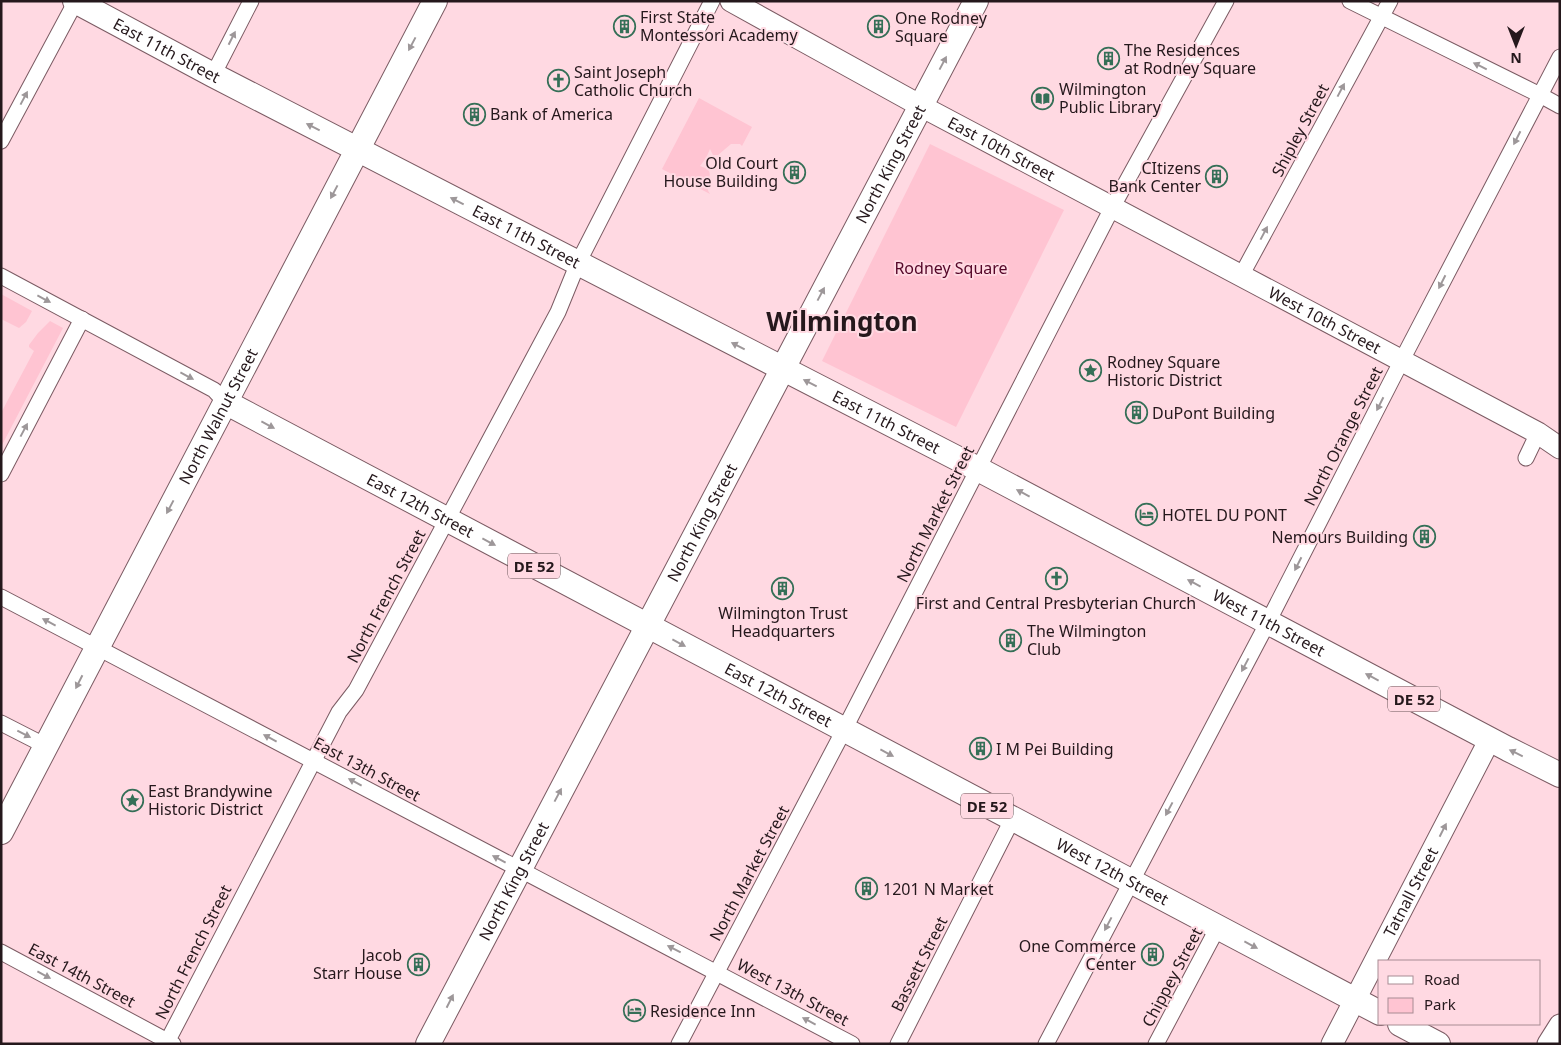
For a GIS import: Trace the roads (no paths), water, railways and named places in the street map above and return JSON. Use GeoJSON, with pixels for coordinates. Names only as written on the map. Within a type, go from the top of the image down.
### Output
{"type":"FeatureCollection","features":[{"type":"Feature","properties":{"kind":"main road","name":"East 11th Street"},"geometry":{"type":"LineString","coordinates":[[75,1],[213,75],[978,469]]}},
{"type":"Feature","properties":{"kind":"main road","name":"North Walnut Street"},"geometry":{"type":"LineString","coordinates":[[1,832],[435,1]]}},
{"type":"Feature","properties":{"kind":"main road","name":"East 10th Street"},"geometry":{"type":"LineString","coordinates":[[732,1],[920,106],[1112,208]]}},
{"type":"Feature","properties":{"kind":"main road","name":"North King Street"},"geometry":{"type":"LineString","coordinates":[[428,1044],[518,869],[976,1]]}},
{"type":"Feature","properties":{"kind":"main road","name":"West 10th Street"},"geometry":{"type":"LineString","coordinates":[[1112,208],[1402,360],[1538,433],[1560,448]]}},
{"type":"Feature","properties":{"kind":"main road","name":"East 12th Street"},"geometry":{"type":"LineString","coordinates":[[225,402],[844,730]]}},
{"type":"Feature","properties":{"kind":"main road","name":"West 11th Street"},"geometry":{"type":"LineString","coordinates":[[978,469],[1560,774]]}},
{"type":"Feature","properties":{"kind":"main road","name":"West 12th Street"},"geometry":{"type":"LineString","coordinates":[[844,730],[1378,1012]]}},
{"type":"Feature","properties":{"kind":"main road","name":"Tatnall Street"},"geometry":{"type":"LineString","coordinates":[[1332,1044],[1490,739]]}},
{"type":"Feature","properties":{"kind":"main road"},"geometry":{"type":"LineString","coordinates":[[1548,1044],[1560,1024]]}},
{"type":"Feature","properties":{"kind":"main road"},"geometry":{"type":"LineString","coordinates":[[1402,1025],[1438,1044]]}},
{"type":"Feature","properties":{"kind":"street"},"geometry":{"type":"LineString","coordinates":[[1,141],[75,1]]}},
{"type":"Feature","properties":{"kind":"street"},"geometry":{"type":"LineString","coordinates":[[213,75],[251,1]]}},
{"type":"Feature","properties":{"kind":"street","name":"North French Street"},"geometry":{"type":"LineString","coordinates":[[169,1043],[339,712],[356,690],[558,312],[578,263],[712,1]]}},
{"type":"Feature","properties":{"kind":"street","name":"North Market Street"},"geometry":{"type":"LineString","coordinates":[[679,1044],[844,730],[1112,208],[1226,1]]}},
{"type":"Feature","properties":{"kind":"street"},"geometry":{"type":"LineString","coordinates":[[1350,1],[1540,94],[1560,106]]}},
{"type":"Feature","properties":{"kind":"street","name":"Shipley Street"},"geometry":{"type":"LineString","coordinates":[[1241,276],[1390,1]]}},
{"type":"Feature","properties":{"kind":"street","name":"North Orange Street"},"geometry":{"type":"LineString","coordinates":[[1046,1044],[1268,622],[1560,57]]}},
{"type":"Feature","properties":{"kind":"street","name":"East 12th Street"},"geometry":{"type":"LineString","coordinates":[[1,276],[214,390],[225,402]]}},
{"type":"Feature","properties":{"kind":"street"},"geometry":{"type":"LineString","coordinates":[[1,474],[82,319]]}},
{"type":"Feature","properties":{"kind":"street"},"geometry":{"type":"LineString","coordinates":[[1526,458],[1538,433]]}},
{"type":"Feature","properties":{"kind":"street","name":"East 13th Street"},"geometry":{"type":"LineString","coordinates":[[1,596],[518,869],[718,972]]}},
{"type":"Feature","properties":{"kind":"street"},"geometry":{"type":"LineString","coordinates":[[1,723],[46,746]]}},
{"type":"Feature","properties":{"kind":"street","name":"Bassett Street"},"geometry":{"type":"LineString","coordinates":[[898,1044],[1012,820]]}},
{"type":"Feature","properties":{"kind":"street","name":"Chippey Street"},"geometry":{"type":"LineString","coordinates":[[1156,1044],[1218,927]]}},
{"type":"Feature","properties":{"kind":"street","name":"East 14th Street"},"geometry":{"type":"LineString","coordinates":[[1,952],[169,1043]]}},
{"type":"Feature","properties":{"kind":"street","name":"West 13th Street"},"geometry":{"type":"LineString","coordinates":[[718,972],[852,1044]]}},
{"type":"Feature","properties":{"kind":"place","name":"First State Montessori Academy"},"geometry":{"type":"Point","coordinates":[624,26]}},
{"type":"Feature","properties":{"kind":"place","name":"One Rodney Square"},"geometry":{"type":"Point","coordinates":[879,27]}},
{"type":"Feature","properties":{"kind":"place","name":"The Residences at Rodney Square"},"geometry":{"type":"Point","coordinates":[1108,59]}},
{"type":"Feature","properties":{"kind":"place","name":"Saint Joseph Catholic Church"},"geometry":{"type":"Point","coordinates":[558,81]}},
{"type":"Feature","properties":{"kind":"place","name":"Wilmington Public Library"},"geometry":{"type":"Point","coordinates":[1043,98]}},
{"type":"Feature","properties":{"kind":"place","name":"Bank of America"},"geometry":{"type":"Point","coordinates":[474,114]}},
{"type":"Feature","properties":{"kind":"place","name":"Old Court House Building"},"geometry":{"type":"Point","coordinates":[794,172]}},
{"type":"Feature","properties":{"kind":"place","name":"CItizens Bank Center"},"geometry":{"type":"Point","coordinates":[1217,177]}},
{"type":"Feature","properties":{"kind":"place","name":"Rodney Square Historic District"},"geometry":{"type":"Point","coordinates":[1091,371]}},
{"type":"Feature","properties":{"kind":"place","name":"DuPont Building"},"geometry":{"type":"Point","coordinates":[1136,413]}},
{"type":"Feature","properties":{"kind":"place","name":"HOTEL DU PONT"},"geometry":{"type":"Point","coordinates":[1146,515]}},
{"type":"Feature","properties":{"kind":"place","name":"Nemours Building"},"geometry":{"type":"Point","coordinates":[1424,537]}},
{"type":"Feature","properties":{"kind":"place","name":"First and Central Presbyterian Church"},"geometry":{"type":"Point","coordinates":[1056,579]}},
{"type":"Feature","properties":{"kind":"place","name":"Wilmington Trust Headquarters"},"geometry":{"type":"Point","coordinates":[783,589]}},
{"type":"Feature","properties":{"kind":"place","name":"The Wilmington Club"},"geometry":{"type":"Point","coordinates":[1011,640]}},
{"type":"Feature","properties":{"kind":"place","name":"I M Pei Building"},"geometry":{"type":"Point","coordinates":[980,749]}},
{"type":"Feature","properties":{"kind":"place","name":"East Brandywine Historic District"},"geometry":{"type":"Point","coordinates":[132,800]}},
{"type":"Feature","properties":{"kind":"place","name":"1201 N Market"},"geometry":{"type":"Point","coordinates":[867,889]}},
{"type":"Feature","properties":{"kind":"place","name":"One Commerce Center"},"geometry":{"type":"Point","coordinates":[1152,955]}},
{"type":"Feature","properties":{"kind":"place","name":"Jacob Starr House"},"geometry":{"type":"Point","coordinates":[418,964]}},
{"type":"Feature","properties":{"kind":"place","name":"Residence Inn"},"geometry":{"type":"Point","coordinates":[634,1011]}},
{"type":"Feature","properties":{"kind":"district","name":"Wilmington"},"geometry":{"type":"Point","coordinates":[842,321]}},
{"type":"Feature","properties":{"kind":"park label","name":"Rodney Square"},"geometry":{"type":"Point","coordinates":[951,268]}}]}
